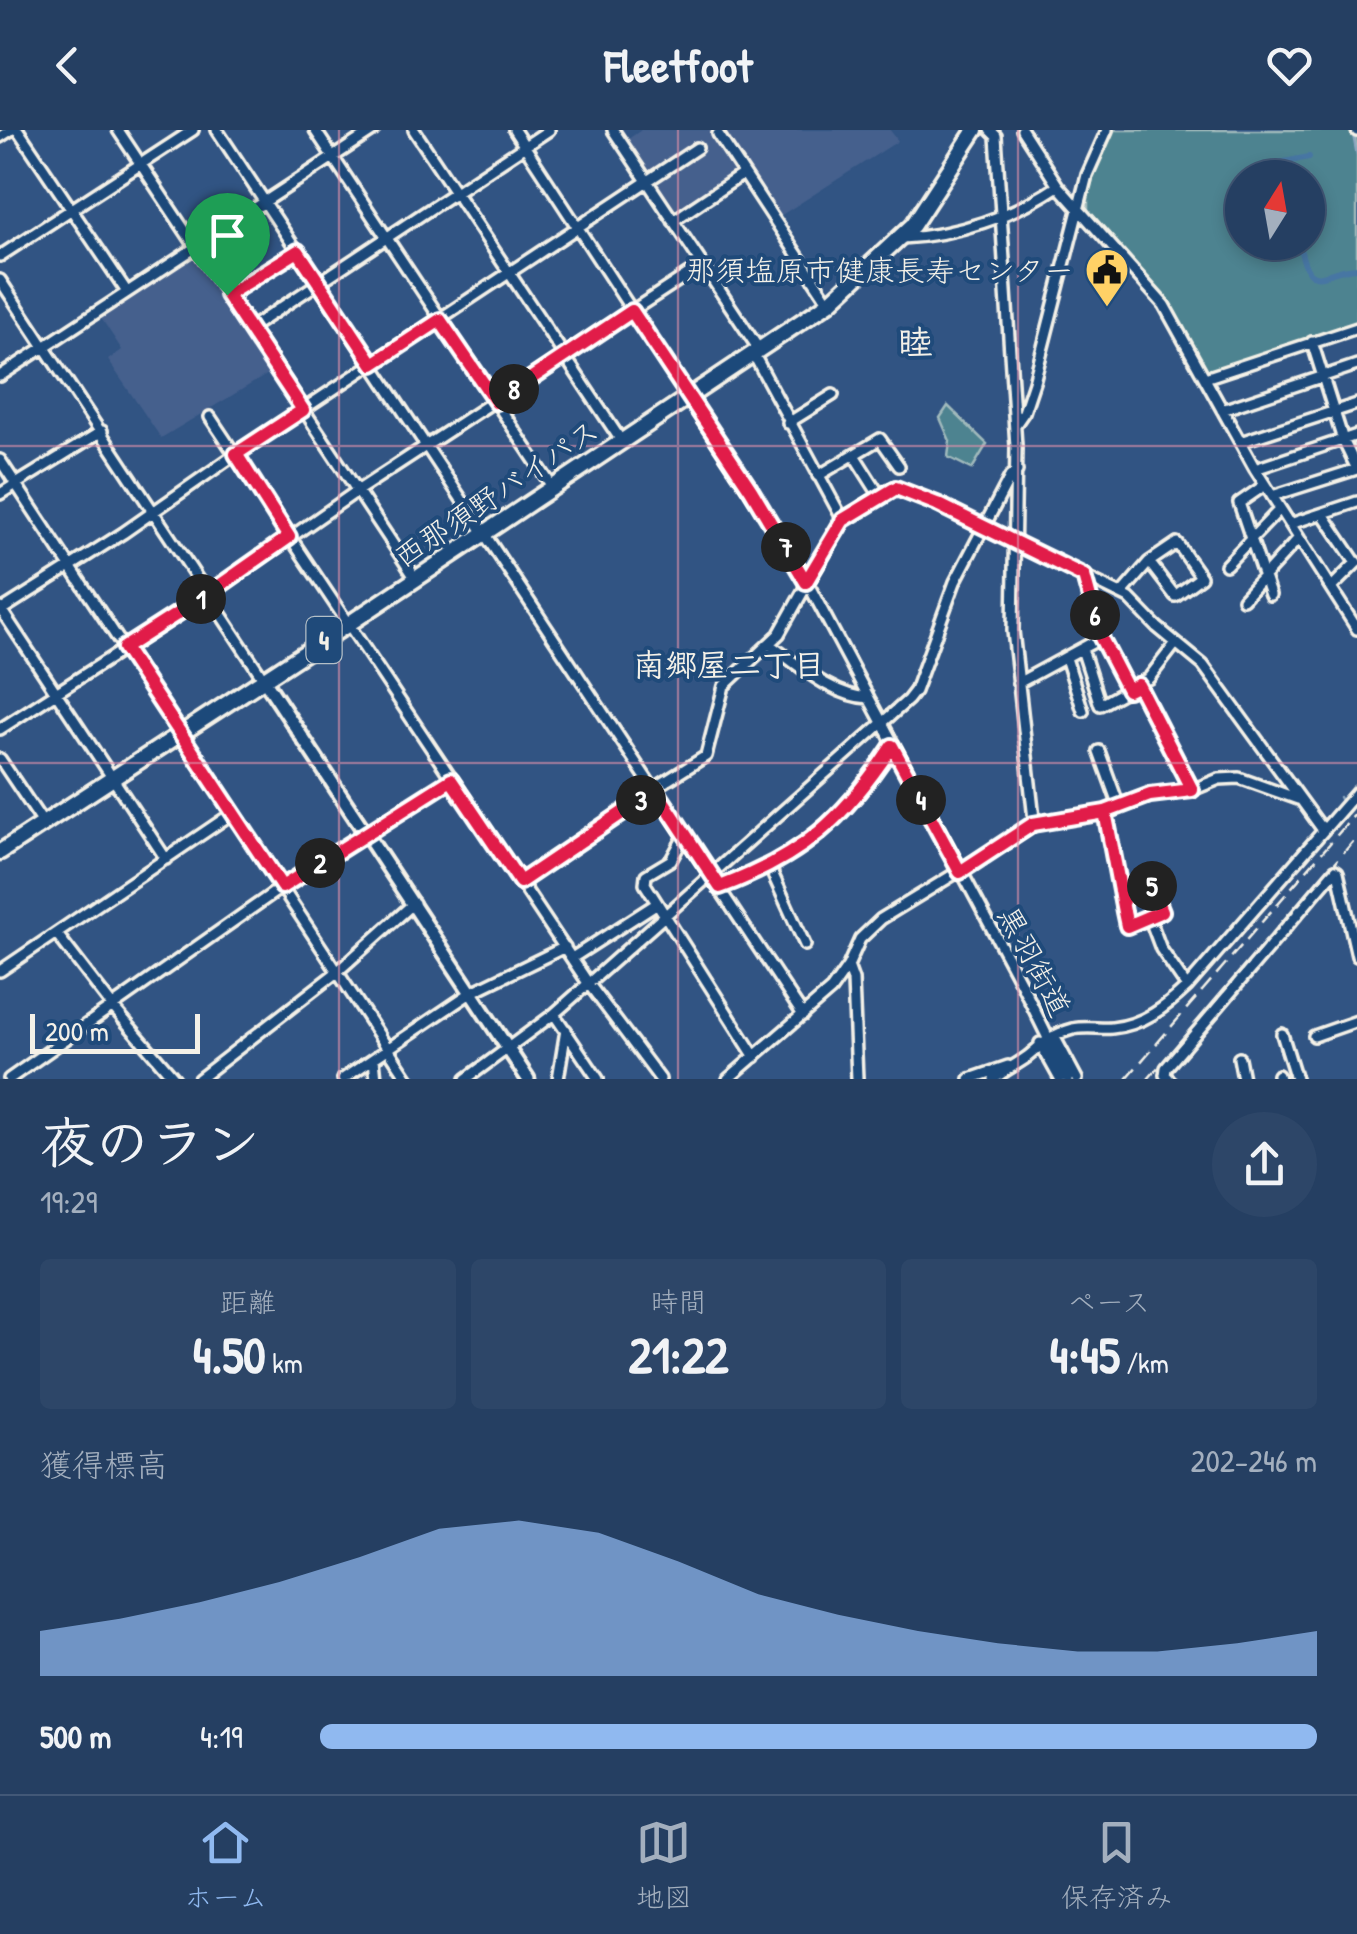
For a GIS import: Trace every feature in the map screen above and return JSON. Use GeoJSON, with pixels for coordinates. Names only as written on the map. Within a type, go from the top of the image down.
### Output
{"type":"FeatureCollection","features":[{"type":"Feature","properties":{"kind":"highway","name":"西那須野バイパス"},"geometry":{"type":"LineString","coordinates":[[0,852],[828,304],[900,238],[938,191],[975,130]]}},
{"type":"Feature","properties":{"kind":"main road"},"geometry":{"type":"LineString","coordinates":[[264,678],[528,1079]]}},
{"type":"Feature","properties":{"kind":"street"},"geometry":{"type":"LineString","coordinates":[[0,137],[14,130],[128,292]]}},
{"type":"Feature","properties":{"kind":"street"},"geometry":{"type":"LineString","coordinates":[[118,130],[416,579]]}},
{"type":"Feature","properties":{"kind":"street"},"geometry":{"type":"LineString","coordinates":[[0,256],[193,130]]}},
{"type":"Feature","properties":{"kind":"street"},"geometry":{"type":"LineString","coordinates":[[218,130],[804,1015]]}},
{"type":"Feature","properties":{"kind":"street"},"geometry":{"type":"LineString","coordinates":[[315,130],[554,488]]}},
{"type":"Feature","properties":{"kind":"street"},"geometry":{"type":"LineString","coordinates":[[0,376],[374,130]]}},
{"type":"Feature","properties":{"kind":"street"},"geometry":{"type":"LineString","coordinates":[[414,130],[622,442]]}},
{"type":"Feature","properties":{"kind":"street","name":"黒羽街道"},"geometry":{"type":"LineString","coordinates":[[514,130],[751,490],[806,582],[1068,1079]]}},
{"type":"Feature","properties":{"kind":"street"},"geometry":{"type":"LineString","coordinates":[[250,329],[549,130]]}},
{"type":"Feature","properties":{"kind":"street"},"geometry":{"type":"LineString","coordinates":[[613,130],[757,353],[788,423],[843,520]]}},
{"type":"Feature","properties":{"kind":"street"},"geometry":{"type":"LineString","coordinates":[[990,130],[996,136],[1016,425],[1013,632],[1033,824]]}},
{"type":"Feature","properties":{"kind":"street"},"geometry":{"type":"LineString","coordinates":[[1022,130],[1078,211],[1156,293],[1255,470],[1357,630]]}},
{"type":"Feature","properties":{"kind":"street"},"geometry":{"type":"LineString","coordinates":[[1016,425],[1032,390],[1087,174],[1108,130]]}},
{"type":"Feature","properties":{"kind":"street"},"geometry":{"type":"LineString","coordinates":[[718,134],[828,304]]}},
{"type":"Feature","properties":{"kind":"street"},"geometry":{"type":"LineString","coordinates":[[166,859],[0,609],[154,512],[698,148]]}},
{"type":"Feature","properties":{"kind":"street"},"geometry":{"type":"LineString","coordinates":[[673,220],[744,174]]}},
{"type":"Feature","properties":{"kind":"street"},"geometry":{"type":"LineString","coordinates":[[900,238],[932,237],[1001,215],[1028,206],[1058,186]]}},
{"type":"Feature","properties":{"kind":"street"},"geometry":{"type":"LineString","coordinates":[[227,295],[298,251]]}},
{"type":"Feature","properties":{"kind":"street"},"geometry":{"type":"LineString","coordinates":[[0,729],[702,265]]}},
{"type":"Feature","properties":{"kind":"street"},"geometry":{"type":"LineString","coordinates":[[0,280],[264,678]]}},
{"type":"Feature","properties":{"kind":"street"},"geometry":{"type":"LineString","coordinates":[[1205,378],[1357,328]]}},
{"type":"Feature","properties":{"kind":"street"},"geometry":{"type":"LineString","coordinates":[[1272,496],[1357,469],[1343,440],[1312,342]]}},
{"type":"Feature","properties":{"kind":"street"},"geometry":{"type":"LineString","coordinates":[[1222,410],[1357,365]]}},
{"type":"Feature","properties":{"kind":"street"},"geometry":{"type":"LineString","coordinates":[[1013,388],[1032,390]]}},
{"type":"Feature","properties":{"kind":"street"},"geometry":{"type":"LineString","coordinates":[[788,423],[833,394]]}},
{"type":"Feature","properties":{"kind":"street"},"geometry":{"type":"LineString","coordinates":[[1240,442],[1357,404]]}},
{"type":"Feature","properties":{"kind":"street"},"geometry":{"type":"LineString","coordinates":[[210,416],[588,983],[660,1079]]}},
{"type":"Feature","properties":{"kind":"street"},"geometry":{"type":"LineString","coordinates":[[0,494],[102,431]]}},
{"type":"Feature","properties":{"kind":"street"},"geometry":{"type":"LineString","coordinates":[[1255,470],[1357,436]]}},
{"type":"Feature","properties":{"kind":"street"},"geometry":{"type":"LineString","coordinates":[[818,476],[880,439],[899,466]]}},
{"type":"Feature","properties":{"kind":"street"},"geometry":{"type":"LineString","coordinates":[[854,454],[880,496]]}},
{"type":"Feature","properties":{"kind":"street"},"geometry":{"type":"LineString","coordinates":[[0,460],[408,1079]]}},
{"type":"Feature","properties":{"kind":"street"},"geometry":{"type":"LineString","coordinates":[[466,1079],[554,1014],[915,691],[940,618],[982,528],[1017,471]]}},
{"type":"Feature","properties":{"kind":"street"},"geometry":{"type":"LineString","coordinates":[[1265,485],[1240,503],[1270,595]]}},
{"type":"Feature","properties":{"kind":"street"},"geometry":{"type":"LineString","coordinates":[[520,882],[706,756],[724,686],[732,675],[770,646],[843,520],[890,489],[904,489],[1122,593],[1203,664],[1323,830]]}},
{"type":"Feature","properties":{"kind":"street"},"geometry":{"type":"LineString","coordinates":[[1290,524],[1357,502]]}},
{"type":"Feature","properties":{"kind":"street"},"geometry":{"type":"LineString","coordinates":[[1226,565],[1280,509]]}},
{"type":"Feature","properties":{"kind":"street"},"geometry":{"type":"LineString","coordinates":[[1323,514],[1356,562],[1332,588]]}},
{"type":"Feature","properties":{"kind":"street"},"geometry":{"type":"LineString","coordinates":[[1243,599],[1299,538]]}},
{"type":"Feature","properties":{"kind":"street"},"geometry":{"type":"LineString","coordinates":[[1122,593],[1149,562],[1177,543],[1201,577],[1175,596],[1149,562]]}},
{"type":"Feature","properties":{"kind":"street"},"geometry":{"type":"LineString","coordinates":[[1084,576],[1101,638],[1192,790]]}},
{"type":"Feature","properties":{"kind":"street"},"geometry":{"type":"LineString","coordinates":[[1018,683],[1101,638]]}},
{"type":"Feature","properties":{"kind":"street"},"geometry":{"type":"LineString","coordinates":[[1082,649],[1100,705],[1149,678],[1176,642]]}},
{"type":"Feature","properties":{"kind":"street"},"geometry":{"type":"LineString","coordinates":[[770,646],[852,698],[869,698]]}},
{"type":"Feature","properties":{"kind":"street"},"geometry":{"type":"LineString","coordinates":[[1066,658],[1083,711]]}},
{"type":"Feature","properties":{"kind":"street"},"geometry":{"type":"LineString","coordinates":[[720,887],[769,866],[816,836],[849,807],[892,746]]}},
{"type":"Feature","properties":{"kind":"street"},"geometry":{"type":"LineString","coordinates":[[1099,751],[1118,806]]}},
{"type":"Feature","properties":{"kind":"street"},"geometry":{"type":"LineString","coordinates":[[0,759],[43,823]]}},
{"type":"Feature","properties":{"kind":"street"},"geometry":{"type":"LineString","coordinates":[[734,1077],[831,990],[869,930],[903,904],[1033,824],[1105,812],[1150,795],[1192,790],[1218,779],[1239,778],[1298,798]]}},
{"type":"Feature","properties":{"kind":"street"},"geometry":{"type":"LineString","coordinates":[[9,1079],[282,887],[451,780]]}},
{"type":"Feature","properties":{"kind":"street"},"geometry":{"type":"LineString","coordinates":[[970,1079],[1010,1065],[1047,1040],[1071,1030],[1122,1026],[1156,1013],[1187,987],[1357,792]]}},
{"type":"Feature","properties":{"kind":"street"},"geometry":{"type":"LineString","coordinates":[[1105,812],[1127,926],[1167,909],[1152,886],[1122,899]]}},
{"type":"Feature","properties":{"kind":"street"},"geometry":{"type":"LineString","coordinates":[[0,971],[233,813]]}},
{"type":"Feature","properties":{"kind":"street"},"geometry":{"type":"LineString","coordinates":[[686,833],[671,860],[644,878],[656,904],[755,1056]]}},
{"type":"Feature","properties":{"kind":"street"},"geometry":{"type":"LineString","coordinates":[[769,866],[805,945]]}},
{"type":"Feature","properties":{"kind":"street"},"geometry":{"type":"LineString","coordinates":[[1169,1079],[1166,1068],[1335,870],[1344,892],[1357,956]]}},
{"type":"Feature","properties":{"kind":"street"},"geometry":{"type":"LineString","coordinates":[[199,1079],[338,972],[414,904]]}},
{"type":"Feature","properties":{"kind":"street"},"geometry":{"type":"LineString","coordinates":[[572,958],[656,904]]}},
{"type":"Feature","properties":{"kind":"street"},"geometry":{"type":"LineString","coordinates":[[1149,917],[1161,949],[1187,987]]}},
{"type":"Feature","properties":{"kind":"street"},"geometry":{"type":"LineString","coordinates":[[56,933],[174,1079]]}},
{"type":"Feature","properties":{"kind":"street"},"geometry":{"type":"LineString","coordinates":[[344,1079],[472,992],[565,948]]}},
{"type":"Feature","properties":{"kind":"street"},"geometry":{"type":"LineString","coordinates":[[848,966],[853,980],[857,1079]]}},
{"type":"Feature","properties":{"kind":"street"},"geometry":{"type":"LineString","coordinates":[[554,1014],[598,1079]]}},
{"type":"Feature","properties":{"kind":"street"},"geometry":{"type":"LineString","coordinates":[[1314,1036],[1357,1021]]}},
{"type":"Feature","properties":{"kind":"street"},"geometry":{"type":"LineString","coordinates":[[558,1079],[566,1030]]}},
{"type":"Feature","properties":{"kind":"street"},"geometry":{"type":"LineString","coordinates":[[1282,1034],[1296,1079]]}},
{"type":"Feature","properties":{"kind":"street"},"geometry":{"type":"LineString","coordinates":[[1047,1040],[1060,1079]]}},
{"type":"Feature","properties":{"kind":"street"},"geometry":{"type":"LineString","coordinates":[[1047,1040],[1077,1079]]}},
{"type":"Feature","properties":{"kind":"street"},"geometry":{"type":"LineString","coordinates":[[374,1058],[376,1079]]}},
{"type":"Feature","properties":{"kind":"street"},"geometry":{"type":"LineString","coordinates":[[1240,1058],[1243,1079]]}},
{"type":"Feature","properties":{"kind":"street"},"geometry":{"type":"LineString","coordinates":[[994,1079],[1010,1065]]}},
{"type":"Feature","properties":{"kind":"shaded area"},"geometry":{"type":"Polygon","coordinates":[[[641,130],[890,130],[898,141],[772,221],[740,173],[673,217],[624,142],[641,130]]]}},
{"type":"Feature","properties":{"kind":"shaded area"},"geometry":{"type":"Polygon","coordinates":[[[194,251],[273,371],[161,438],[108,360],[122,350],[99,315],[194,251]]]}},
{"type":"Feature","properties":{"kind":"green space"},"geometry":{"type":"Polygon","coordinates":[[[1114,130],[1354,130],[1357,324],[1206,373],[1164,296],[1088,215],[1088,187],[1114,130]]]}},
{"type":"Feature","properties":{"kind":"green space"},"geometry":{"type":"Polygon","coordinates":[[[948,406],[987,444],[972,469],[948,457],[950,441],[940,418],[948,406]]]}},
{"type":"Feature","properties":{"kind":"waterway"},"geometry":{"type":"LineString","coordinates":[[1352,130],[1357,155]]}},
{"type":"Feature","properties":{"kind":"waterway"},"geometry":{"type":"LineString","coordinates":[[1294,160],[1309,157]]}},
{"type":"Feature","properties":{"kind":"waterway"},"geometry":{"type":"LineString","coordinates":[[1303,260],[1307,270],[1319,276],[1357,268]]}},
{"type":"Feature","properties":{"kind":"railway"},"geometry":{"type":"LineString","coordinates":[[1126,1079],[1357,812]]}},
{"type":"Feature","properties":{"kind":"railway"},"geometry":{"type":"LineString","coordinates":[[1148,1079],[1357,837]]}},
{"type":"Feature","properties":{"kind":"place","name":"那須塩原市健康長寿センター"},"geometry":{"type":"Point","coordinates":[1107,308]}},
{"type":"Feature","properties":{"kind":"district","name":"睦"},"geometry":{"type":"Point","coordinates":[915,341]}},
{"type":"Feature","properties":{"kind":"district","name":"南郷屋二丁目"},"geometry":{"type":"Point","coordinates":[729,664]}},
{"type":"Feature","properties":{"kind":"route"},"geometry":{"type":"LineString","coordinates":[[227,295],[298,251],[373,364],[440,320],[496,402],[632,311],[751,490],[806,582],[843,520],[896,488],[1084,576],[1101,638],[1128,690],[1138,685],[1192,790],[1150,795],[1105,812],[1122,899],[1152,886],[1162,911],[1127,926],[1105,812],[1033,824],[960,872],[892,746],[860,795],[816,836],[769,866],[720,887],[656,790],[520,882],[451,780],[282,887],[124,648],[289,537],[236,454],[303,410],[227,295]]}}]}
